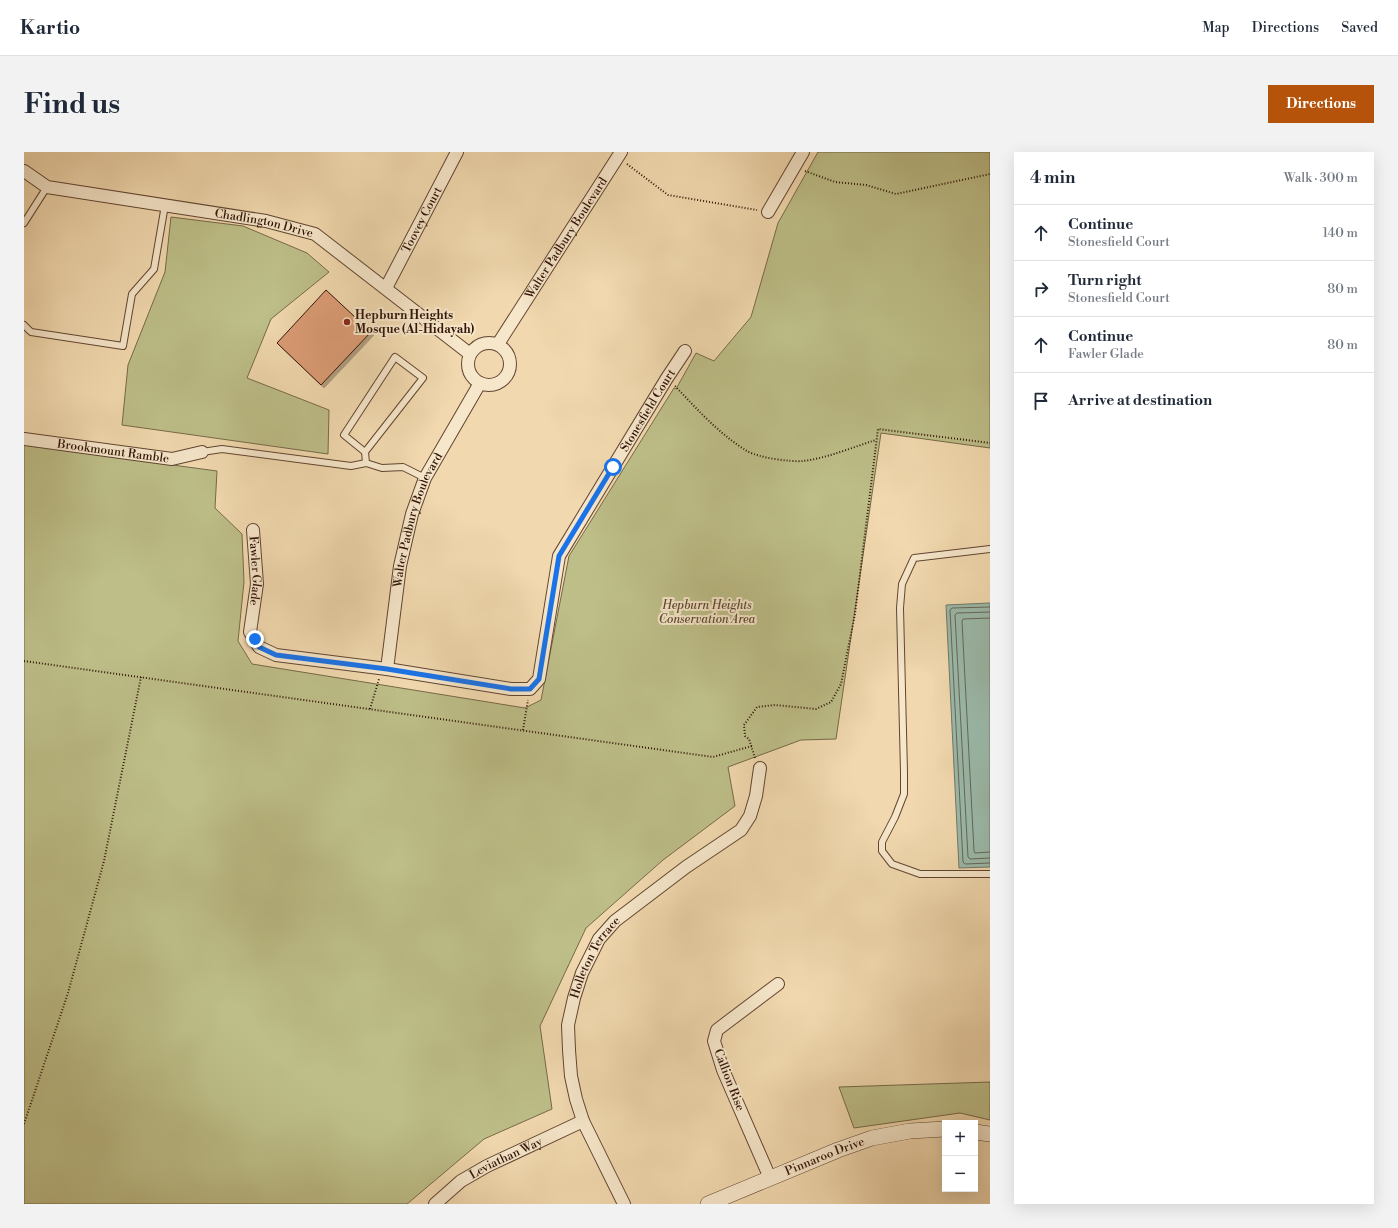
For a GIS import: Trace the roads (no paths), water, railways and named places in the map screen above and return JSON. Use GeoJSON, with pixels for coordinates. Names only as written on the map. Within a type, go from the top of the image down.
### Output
{"type":"FeatureCollection","features":[{"type":"Feature","properties":{"kind":"street","name":"Toovey Court"},"geometry":{"type":"LineString","coordinates":[[386,288],[456,152]]}},
{"type":"Feature","properties":{"kind":"street"},"geometry":{"type":"LineString","coordinates":[[768,212],[803,152]]}},
{"type":"Feature","properties":{"kind":"street","name":"Walter Padbury Boulevard"},"geometry":{"type":"LineString","coordinates":[[498,344],[619,154]]}},
{"type":"Feature","properties":{"kind":"street","name":"Chadlington Drive"},"geometry":{"type":"LineString","coordinates":[[24,171],[47,187],[266,221],[315,234],[470,354]]}},
{"type":"Feature","properties":{"kind":"street"},"geometry":{"type":"LineString","coordinates":[[488,342],[498,344],[504,349],[510,362],[506,377],[500,382],[494,384],[486,385],[480,383],[473,378],[469,372],[468,365],[470,354],[481,344],[488,342]]}},
{"type":"Feature","properties":{"kind":"street","name":"Stonesfield Court"},"geometry":{"type":"LineString","coordinates":[[387,669],[511,689],[530,689],[539,679],[559,556],[685,351]]}},
{"type":"Feature","properties":{"kind":"street","name":"Walter Padbury Boulevard"},"geometry":{"type":"LineString","coordinates":[[387,669],[400,566],[412,514],[425,478],[480,383]]}},
{"type":"Feature","properties":{"kind":"street","name":"Brookmount Ramble"},"geometry":{"type":"LineString","coordinates":[[24,439],[172,459],[202,452]]}},
{"type":"Feature","properties":{"kind":"street","name":"Fawler Glade"},"geometry":{"type":"LineString","coordinates":[[253,530],[257,584],[250,632],[259,647],[276,655],[387,669]]}},
{"type":"Feature","properties":{"kind":"street","name":"Holleton Terrace"},"geometry":{"type":"LineString","coordinates":[[624,1204],[583,1122],[576,1099],[571,1076],[568,1025],[574,998],[582,973],[590,955],[599,939],[615,921],[686,867],[741,830],[750,816],[756,796],[760,768]]}},
{"type":"Feature","properties":{"kind":"street","name":"Callion Rise"},"geometry":{"type":"LineString","coordinates":[[770,1178],[723,1070],[714,1041],[717,1030],[778,984]]}},
{"type":"Feature","properties":{"kind":"street","name":"Leviathan Way"},"geometry":{"type":"LineString","coordinates":[[435,1204],[460,1181],[487,1166],[583,1122]]}},
{"type":"Feature","properties":{"kind":"street","name":"Pinnaroo Drive"},"geometry":{"type":"LineString","coordinates":[[708,1204],[838,1150],[872,1138],[910,1131],[942,1129]]}},
{"type":"Feature","properties":{"kind":"street"},"geometry":{"type":"LineString","coordinates":[[978,1132],[990,1134]]}},
{"type":"Feature","properties":{"kind":"lane"},"geometry":{"type":"LineString","coordinates":[[24,223],[47,187]]}},
{"type":"Feature","properties":{"kind":"lane"},"geometry":{"type":"LineString","coordinates":[[24,324],[31,332],[123,346],[132,294],[154,269],[165,205]]}},
{"type":"Feature","properties":{"kind":"lane"},"geometry":{"type":"LineString","coordinates":[[365,452],[344,435],[395,357],[423,378],[365,452],[366,463]]}},
{"type":"Feature","properties":{"kind":"lane"},"geometry":{"type":"LineString","coordinates":[[202,452],[222,449],[351,466],[366,463],[382,468],[403,467],[425,478]]}},
{"type":"Feature","properties":{"kind":"lane"},"geometry":{"type":"LineString","coordinates":[[990,549],[914,558],[902,584],[900,608],[904,794],[895,817],[882,842],[882,852],[892,864],[920,874],[990,874]]}},
{"type":"Feature","properties":{"kind":"water"},"geometry":{"type":"Polygon","coordinates":[[[990,603],[990,867],[959,868],[946,605],[990,603]]]}},
{"type":"Feature","properties":{"kind":"place","name":"Hepburn Heights Mosque (Al-Hidayah)"},"geometry":{"type":"Point","coordinates":[347,322]}},
{"type":"Feature","properties":{"kind":"park label","name":"Hepburn Heights Conservation Area"},"geometry":{"type":"Point","coordinates":[707,612]}}]}
